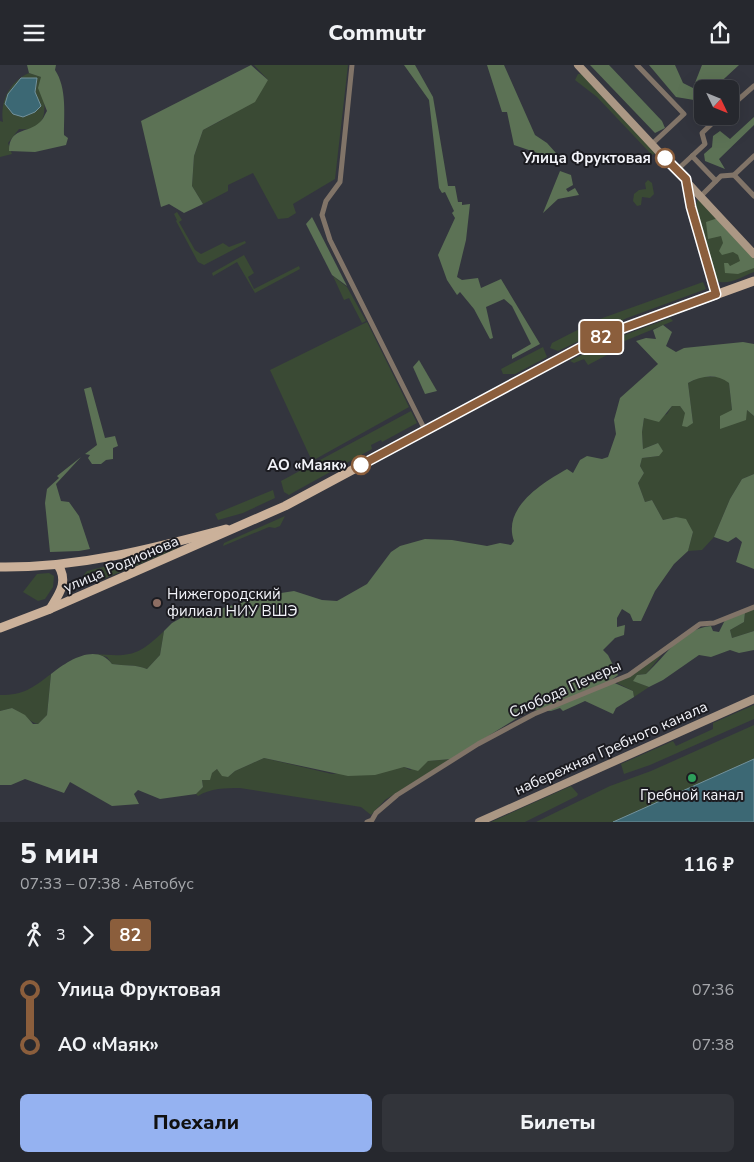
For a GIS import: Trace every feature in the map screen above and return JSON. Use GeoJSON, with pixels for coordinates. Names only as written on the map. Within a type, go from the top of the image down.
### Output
{"type":"FeatureCollection","features":[{"type":"Feature","properties":{"kind":"main road","name":"улица Родионова"},"geometry":{"type":"LineString","coordinates":[[0,627],[50,609],[252,522],[331,483],[602,336],[754,281]]}},
{"type":"Feature","properties":{"kind":"main road","name":"улица Родионова"},"geometry":{"type":"LineString","coordinates":[[0,567],[58,565],[110,558],[152,549],[252,522]]}},
{"type":"Feature","properties":{"kind":"main road"},"geometry":{"type":"LineString","coordinates":[[50,609],[63,584],[62,572],[58,565]]}},
{"type":"Feature","properties":{"kind":"street"},"geometry":{"type":"LineString","coordinates":[[352,65],[340,181],[326,201],[322,215],[330,240],[425,431]]}},
{"type":"Feature","properties":{"kind":"street"},"geometry":{"type":"LineString","coordinates":[[578,65],[754,253]]}},
{"type":"Feature","properties":{"kind":"street"},"geometry":{"type":"LineString","coordinates":[[642,66],[684,114],[652,144]]}},
{"type":"Feature","properties":{"kind":"street"},"geometry":{"type":"LineString","coordinates":[[739,100],[754,87]]}},
{"type":"Feature","properties":{"kind":"street"},"geometry":{"type":"LineString","coordinates":[[677,170],[705,144],[702,133],[710,125]]}},
{"type":"Feature","properties":{"kind":"street"},"geometry":{"type":"LineString","coordinates":[[692,156],[716,181]]}},
{"type":"Feature","properties":{"kind":"street"},"geometry":{"type":"LineString","coordinates":[[690,202],[701,196],[721,176],[734,175],[754,156]]}},
{"type":"Feature","properties":{"kind":"street"},"geometry":{"type":"LineString","coordinates":[[734,175],[754,196]]}},
{"type":"Feature","properties":{"kind":"street"},"geometry":{"type":"LineString","coordinates":[[686,179],[690,202],[716,294]]}},
{"type":"Feature","properties":{"kind":"street","name":"Слобода Печеры"},"geometry":{"type":"LineString","coordinates":[[369,821],[398,795],[478,745],[534,714],[629,675],[700,624],[714,623],[754,607]]}},
{"type":"Feature","properties":{"kind":"street","name":"набережная Гребного канала"},"geometry":{"type":"LineString","coordinates":[[478,822],[754,699]]}},
{"type":"Feature","properties":{"kind":"street"},"geometry":{"type":"LineString","coordinates":[[369,821],[380,822]]}},
{"type":"Feature","properties":{"kind":"green space"},"geometry":{"type":"Polygon","coordinates":[[[27,65],[56,65],[55,70],[63,93],[64,135],[68,138],[66,145],[35,152],[9,151],[12,138],[16,134],[35,126],[42,120],[47,111],[38,88],[41,77],[29,73],[27,65]]]}},
{"type":"Feature","properties":{"kind":"green space"},"geometry":{"type":"Polygon","coordinates":[[[251,65],[268,80],[255,102],[203,130],[194,156],[192,186],[203,204],[184,213],[169,204],[161,207],[141,121],[251,65]]]}},
{"type":"Feature","properties":{"kind":"green space"},"geometry":{"type":"Polygon","coordinates":[[[254,65],[348,65],[335,179],[293,204],[296,213],[288,218],[278,219],[253,173],[228,185],[228,191],[203,204],[192,186],[194,156],[203,130],[224,119],[268,80],[254,65]]]}},
{"type":"Feature","properties":{"kind":"green space"},"geometry":{"type":"Polygon","coordinates":[[[404,65],[415,65],[433,97],[448,186],[455,186],[458,202],[462,202],[462,205],[470,204],[466,240],[457,277],[462,280],[478,278],[481,288],[501,279],[540,344],[512,359],[512,355],[531,344],[512,306],[504,299],[486,307],[493,338],[490,339],[474,309],[460,292],[457,295],[447,280],[438,255],[455,218],[452,213],[454,211],[445,192],[442,193],[439,188],[429,100],[404,65]]]}},
{"type":"Feature","properties":{"kind":"green space"},"geometry":{"type":"Polygon","coordinates":[[[487,65],[504,65],[535,135],[547,143],[564,162],[514,145],[507,112],[502,112],[487,65]]]}},
{"type":"Feature","properties":{"kind":"green space"},"geometry":{"type":"Polygon","coordinates":[[[590,65],[609,65],[662,121],[665,128],[655,133],[590,65]]]}},
{"type":"Feature","properties":{"kind":"green space"},"geometry":{"type":"Polygon","coordinates":[[[649,65],[675,65],[683,83],[693,88],[694,85],[694,100],[676,97],[649,65]]]}},
{"type":"Feature","properties":{"kind":"green space"},"geometry":{"type":"Polygon","coordinates":[[[702,65],[739,65],[723,80],[696,80],[702,65]]]}},
{"type":"Feature","properties":{"kind":"green space"},"geometry":{"type":"Polygon","coordinates":[[[29,73],[41,77],[44,103],[42,120],[38,125],[30,129],[19,129],[8,143],[12,154],[0,157],[0,121],[3,122],[3,107],[7,93],[16,81],[29,73]],[[37,78],[5,104],[13,114],[23,117],[35,92],[37,78]]]}},
{"type":"Feature","properties":{"kind":"green space"},"geometry":{"type":"Polygon","coordinates":[[[578,74],[582,74],[657,153],[652,155],[597,97],[575,80],[578,74]]]}},
{"type":"Feature","properties":{"kind":"green space"},"geometry":{"type":"Polygon","coordinates":[[[754,117],[754,125],[719,159],[725,169],[705,161],[704,154],[712,147],[713,136],[720,131],[730,139],[754,117]]]}},
{"type":"Feature","properties":{"kind":"green space"},"geometry":{"type":"Polygon","coordinates":[[[560,171],[571,175],[573,185],[566,189],[568,192],[575,188],[579,195],[558,199],[543,213],[560,171]]]}},
{"type":"Feature","properties":{"kind":"green space"},"geometry":{"type":"Polygon","coordinates":[[[648,180],[652,183],[654,194],[650,198],[642,197],[641,205],[637,206],[633,201],[634,194],[639,190],[646,189],[645,183],[648,180]]]}},
{"type":"Feature","properties":{"kind":"green space"},"geometry":{"type":"Polygon","coordinates":[[[698,199],[754,259],[754,272],[731,281],[717,281],[695,207],[698,199]]]}},
{"type":"Feature","properties":{"kind":"green space"},"geometry":{"type":"Polygon","coordinates":[[[177,212],[182,220],[179,222],[195,250],[201,254],[223,243],[229,247],[245,241],[246,243],[204,265],[198,262],[176,221],[174,214],[177,212]]]}},
{"type":"Feature","properties":{"kind":"green space"},"geometry":{"type":"Polygon","coordinates":[[[312,217],[347,286],[332,275],[306,224],[312,217]]]}},
{"type":"Feature","properties":{"kind":"green space"},"geometry":{"type":"Polygon","coordinates":[[[718,218],[751,254],[754,259],[754,268],[738,274],[725,273],[724,263],[728,263],[730,266],[740,261],[738,255],[733,252],[722,255],[719,251],[723,243],[721,236],[708,239],[706,222],[718,218]]]}},
{"type":"Feature","properties":{"kind":"green space"},"geometry":{"type":"Polygon","coordinates":[[[244,255],[254,273],[248,277],[254,289],[299,266],[300,269],[255,293],[237,262],[213,276],[212,273],[244,255]]]}},
{"type":"Feature","properties":{"kind":"green space"},"geometry":{"type":"Polygon","coordinates":[[[333,276],[347,287],[366,321],[362,323],[349,298],[344,300],[333,276]]]}},
{"type":"Feature","properties":{"kind":"green space"},"geometry":{"type":"Polygon","coordinates":[[[703,282],[706,289],[627,318],[558,351],[550,348],[552,343],[597,320],[703,282]]]}},
{"type":"Feature","properties":{"kind":"green space"},"geometry":{"type":"Polygon","coordinates":[[[670,318],[673,321],[615,345],[610,343],[611,340],[670,318]]]}},
{"type":"Feature","properties":{"kind":"green space"},"geometry":{"type":"Polygon","coordinates":[[[367,322],[409,407],[312,461],[270,370],[367,322]]]}},
{"type":"Feature","properties":{"kind":"green space"},"geometry":{"type":"Polygon","coordinates":[[[663,325],[672,332],[666,346],[676,352],[684,348],[743,342],[754,344],[754,416],[747,410],[746,420],[720,429],[720,416],[732,410],[729,383],[719,378],[708,377],[688,383],[693,423],[687,427],[682,426],[685,413],[680,406],[672,406],[659,422],[644,418],[642,432],[643,449],[658,443],[663,451],[659,456],[642,458],[640,466],[644,473],[638,483],[645,502],[652,500],[663,520],[676,517],[686,519],[693,532],[688,551],[674,564],[655,591],[641,621],[633,621],[630,614],[622,609],[617,618],[617,627],[625,625],[624,635],[615,638],[603,650],[608,655],[618,675],[610,681],[633,691],[634,697],[616,708],[613,714],[585,701],[563,711],[560,708],[551,711],[530,710],[451,759],[428,761],[418,771],[404,767],[375,775],[348,776],[264,758],[235,771],[228,777],[222,776],[217,769],[212,773],[210,780],[202,780],[203,787],[196,794],[160,799],[138,790],[134,794],[139,804],[112,806],[70,782],[64,793],[25,779],[11,785],[0,785],[0,711],[12,708],[25,715],[33,724],[38,724],[47,715],[51,674],[73,659],[90,654],[98,654],[112,664],[147,669],[160,655],[164,631],[172,623],[195,610],[209,612],[268,595],[294,591],[322,600],[337,601],[367,584],[391,552],[400,546],[425,539],[452,540],[487,546],[500,543],[511,545],[514,541],[512,529],[514,518],[519,507],[536,489],[567,469],[573,473],[580,460],[587,456],[602,459],[608,457],[616,434],[614,420],[620,398],[658,364],[636,341],[646,338],[656,339],[653,330],[663,325]]]}},
{"type":"Feature","properties":{"kind":"green space"},"geometry":{"type":"Polygon","coordinates":[[[602,344],[607,355],[588,365],[584,359],[574,363],[570,361],[602,344]]]}},
{"type":"Feature","properties":{"kind":"green space"},"geometry":{"type":"Polygon","coordinates":[[[543,347],[547,357],[515,374],[503,374],[501,369],[543,347]]]}},
{"type":"Feature","properties":{"kind":"green space"},"geometry":{"type":"Polygon","coordinates":[[[419,360],[437,391],[425,394],[413,367],[419,360]]]}},
{"type":"Feature","properties":{"kind":"green space"},"geometry":{"type":"Polygon","coordinates":[[[700,377],[722,377],[729,383],[732,410],[747,410],[754,416],[754,474],[742,479],[730,499],[714,537],[702,550],[688,551],[693,532],[676,517],[663,520],[652,500],[645,502],[638,483],[644,473],[640,466],[642,458],[659,456],[658,443],[643,449],[642,432],[644,418],[652,419],[667,414],[672,406],[680,406],[693,423],[688,383],[700,377]]]}},
{"type":"Feature","properties":{"kind":"green space"},"geometry":{"type":"Polygon","coordinates":[[[91,387],[105,438],[115,436],[118,446],[113,448],[113,459],[106,460],[101,464],[92,464],[88,458],[90,455],[85,454],[97,445],[84,389],[91,387]]]}},
{"type":"Feature","properties":{"kind":"green space"},"geometry":{"type":"Polygon","coordinates":[[[411,411],[417,423],[382,442],[381,440],[371,445],[372,449],[289,495],[284,492],[281,481],[411,411]]]}},
{"type":"Feature","properties":{"kind":"green space"},"geometry":{"type":"Polygon","coordinates":[[[81,457],[56,484],[61,501],[69,502],[79,516],[90,549],[50,552],[45,503],[47,489],[59,478],[57,476],[81,457]]]}},
{"type":"Feature","properties":{"kind":"green space"},"geometry":{"type":"Polygon","coordinates":[[[754,474],[754,569],[736,562],[742,542],[736,537],[728,542],[714,537],[730,499],[742,479],[754,474]]]}},
{"type":"Feature","properties":{"kind":"green space"},"geometry":{"type":"Polygon","coordinates":[[[273,490],[275,498],[243,513],[218,520],[215,514],[273,490]]]}},
{"type":"Feature","properties":{"kind":"green space"},"geometry":{"type":"Polygon","coordinates":[[[285,516],[280,526],[275,528],[269,527],[223,546],[224,543],[285,516]]]}},
{"type":"Feature","properties":{"kind":"green space"},"geometry":{"type":"Polygon","coordinates":[[[181,547],[101,580],[89,581],[83,579],[87,571],[181,547]]]}},
{"type":"Feature","properties":{"kind":"green space"},"geometry":{"type":"Polygon","coordinates":[[[49,573],[54,576],[53,587],[45,599],[38,601],[23,592],[37,574],[49,573]]]}},
{"type":"Feature","properties":{"kind":"green space"},"geometry":{"type":"Polygon","coordinates":[[[754,609],[754,631],[732,638],[730,630],[744,622],[745,612],[754,609]]]}},
{"type":"Feature","properties":{"kind":"green space"},"geometry":{"type":"Polygon","coordinates":[[[745,612],[744,622],[730,630],[732,638],[754,631],[754,650],[739,653],[730,650],[711,657],[699,655],[663,680],[649,687],[633,681],[637,675],[646,674],[682,637],[700,628],[711,626],[713,631],[719,632],[725,620],[745,612]]]}},
{"type":"Feature","properties":{"kind":"green space"},"geometry":{"type":"Polygon","coordinates":[[[164,631],[160,655],[147,669],[112,664],[107,657],[95,654],[126,655],[133,653],[147,646],[164,631]]]}},
{"type":"Feature","properties":{"kind":"green space"},"geometry":{"type":"Polygon","coordinates":[[[663,653],[646,674],[637,675],[634,681],[649,687],[634,697],[633,691],[617,683],[663,653]]]}},
{"type":"Feature","properties":{"kind":"green space"},"geometry":{"type":"Polygon","coordinates":[[[51,674],[47,715],[38,724],[12,708],[0,711],[0,695],[16,694],[28,690],[51,674]]]}},
{"type":"Feature","properties":{"kind":"green space"},"geometry":{"type":"Polygon","coordinates":[[[754,705],[754,719],[650,765],[624,774],[621,764],[673,741],[676,746],[713,729],[713,723],[754,705]]]}},
{"type":"Feature","properties":{"kind":"green space","name":"Гребной канал"},"geometry":{"type":"Polygon","coordinates":[[[754,725],[754,822],[536,822],[610,786],[651,771],[754,725]]]}},
{"type":"Feature","properties":{"kind":"green space"},"geometry":{"type":"Polygon","coordinates":[[[264,758],[332,774],[404,767],[410,770],[428,761],[451,759],[385,800],[371,815],[361,807],[240,788],[213,790],[198,796],[196,794],[203,787],[202,780],[217,769],[228,777],[235,771],[264,758]]]}},
{"type":"Feature","properties":{"kind":"green space"},"geometry":{"type":"Polygon","coordinates":[[[571,786],[578,794],[577,796],[525,822],[491,822],[571,786]]]}},
{"type":"Feature","properties":{"kind":"water"},"geometry":{"type":"Polygon","coordinates":[[[21,78],[37,78],[35,92],[41,106],[35,112],[23,117],[13,114],[5,104],[8,94],[21,78]]]}},
{"type":"Feature","properties":{"kind":"water","name":"Гребной канал"},"geometry":{"type":"Polygon","coordinates":[[[754,759],[754,822],[613,822],[754,759]]]}},
{"type":"Feature","properties":{"kind":"bus line","name":"82"},"geometry":{"type":"LineString","coordinates":[[361,465],[602,336],[716,294],[691,207],[686,179],[665,158]]}},
{"type":"Feature","properties":{"kind":"place","name":"Улица Фруктовая"},"geometry":{"type":"Point","coordinates":[665,158]}},
{"type":"Feature","properties":{"kind":"place","name":"АО «Маяк»"},"geometry":{"type":"Point","coordinates":[361,465]}},
{"type":"Feature","properties":{"kind":"place","name":"Нижегородский филиал НИУ ВШЭ"},"geometry":{"type":"Point","coordinates":[157,603]}},
{"type":"Feature","properties":{"kind":"place","name":"Гребной канал"},"geometry":{"type":"Point","coordinates":[692,778]}}]}
